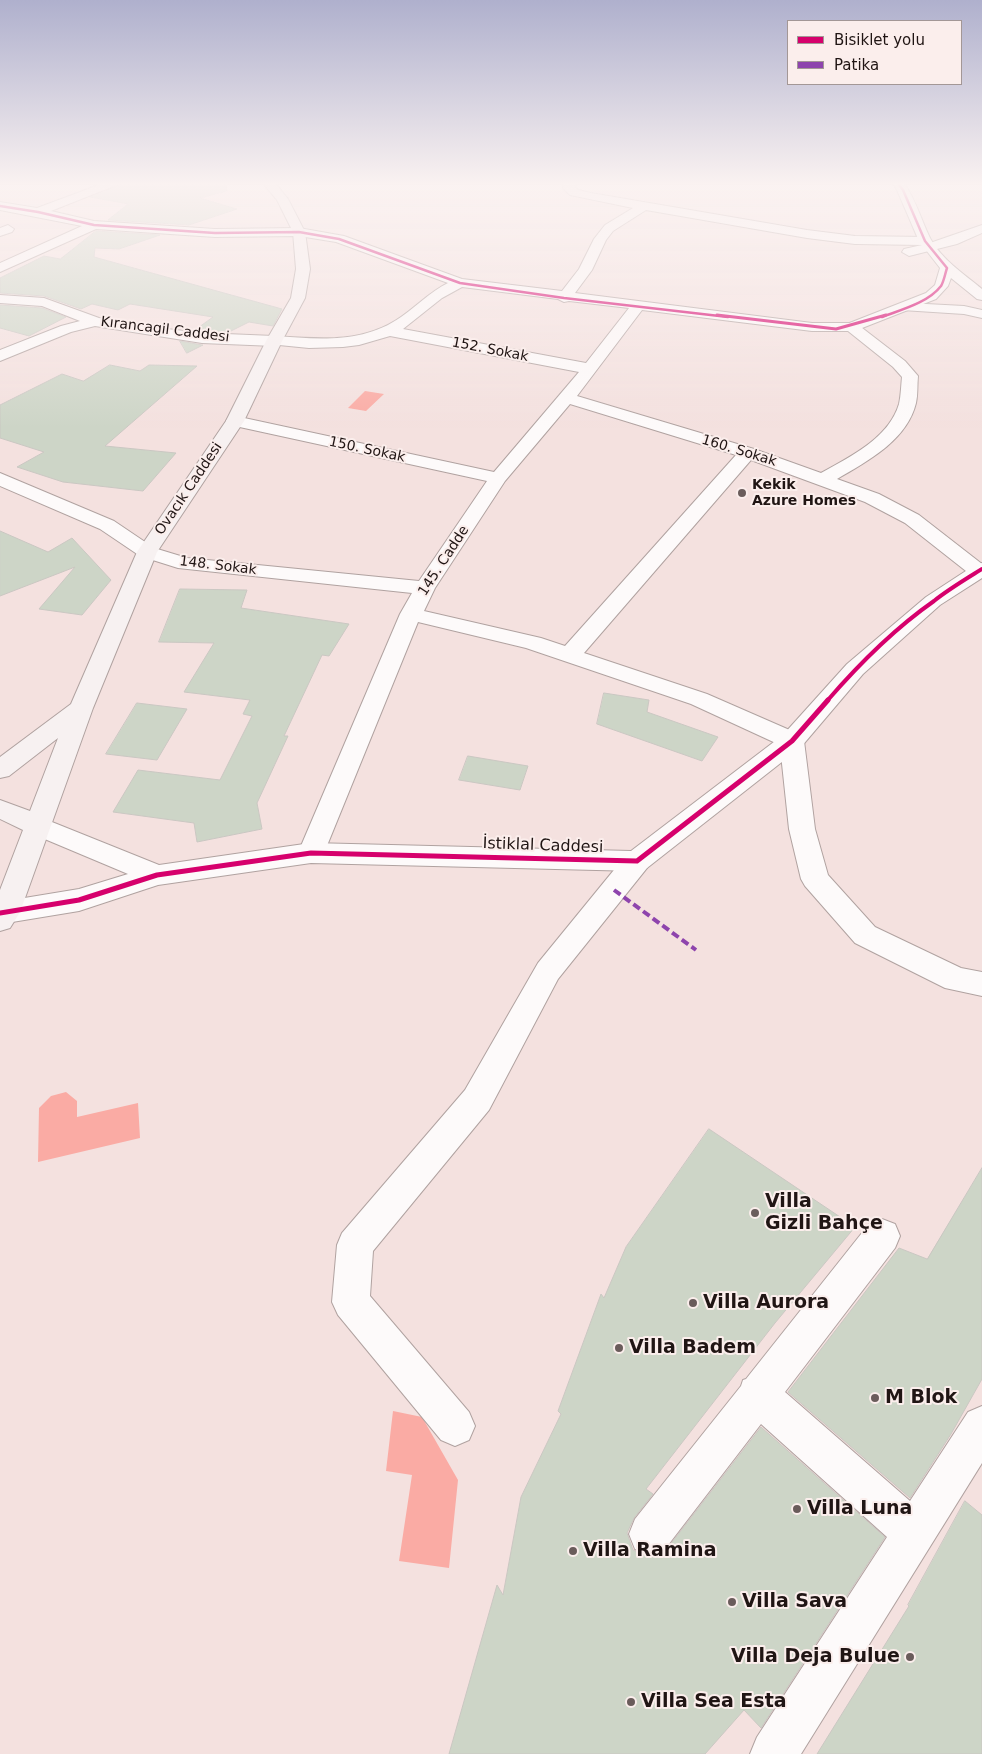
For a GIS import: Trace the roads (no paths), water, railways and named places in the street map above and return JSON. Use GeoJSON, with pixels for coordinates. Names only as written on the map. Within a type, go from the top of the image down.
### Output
{"type":"FeatureCollection","features":[{"type":"Feature","properties":{"kind":"main road","name":"Ovacık Caddesi"},"geometry":{"type":"LineString","coordinates":[[0,770],[81,708],[147,552],[235,421],[274,341],[298,298],[302,264]]}},
{"type":"Feature","properties":{"kind":"main road"},"geometry":{"type":"LineString","coordinates":[[2,915],[81,708]]}},
{"type":"Feature","properties":{"kind":"main road"},"geometry":{"type":"LineString","coordinates":[[0,810],[36,825]]}},
{"type":"Feature","properties":{"kind":"street"},"geometry":{"type":"LineString","coordinates":[[408,264],[460,283],[564,298],[812,327],[852,327],[931,296],[941,286],[950,264]]}},
{"type":"Feature","properties":{"kind":"street"},"geometry":{"type":"LineString","coordinates":[[564,298],[588,264]]}},
{"type":"Feature","properties":{"kind":"street"},"geometry":{"type":"LineString","coordinates":[[944,264],[982,296]]}},
{"type":"Feature","properties":{"kind":"street"},"geometry":{"type":"LineString","coordinates":[[389,332],[407,320],[434,295],[460,283]]}},
{"type":"Feature","properties":{"kind":"street","name":"Kırancagil Caddesi"},"geometry":{"type":"LineString","coordinates":[[0,299],[44,302],[94,322],[202,338],[334,345],[360,342],[389,332]]}},
{"type":"Feature","properties":{"kind":"street","name":"145. Cadde"},"geometry":{"type":"LineString","coordinates":[[311,853],[411,614],[425,588],[498,478],[567,398],[638,306]]}},
{"type":"Feature","properties":{"kind":"street"},"geometry":{"type":"LineString","coordinates":[[907,306],[964,310],[982,314]]}},
{"type":"Feature","properties":{"kind":"street"},"geometry":{"type":"LineString","coordinates":[[0,356],[66,329],[94,322]]}},
{"type":"Feature","properties":{"kind":"street"},"geometry":{"type":"LineString","coordinates":[[822,480],[867,454],[895,426],[907,405],[910,376],[899,364],[852,327]]}},
{"type":"Feature","properties":{"kind":"street","name":"152. Sokak"},"geometry":{"type":"LineString","coordinates":[[389,332],[590,369]]}},
{"type":"Feature","properties":{"kind":"street","name":"160. Sokak"},"geometry":{"type":"LineString","coordinates":[[567,398],[748,453],[872,498],[912,519],[980,570]]}},
{"type":"Feature","properties":{"kind":"street","name":"150. Sokak"},"geometry":{"type":"LineString","coordinates":[[235,421],[498,478]]}},
{"type":"Feature","properties":{"kind":"street"},"geometry":{"type":"LineString","coordinates":[[570,655],[748,453]]}},
{"type":"Feature","properties":{"kind":"street","name":"148. Sokak"},"geometry":{"type":"LineString","coordinates":[[3,483],[107,525],[147,552],[185,564],[425,588]]}},
{"type":"Feature","properties":{"kind":"street"},"geometry":{"type":"LineString","coordinates":[[455,1426],[352,1302],[355,1245],[477,1100],[548,971],[638,861],[792,741],[855,670],[896,631],[933,602],[980,570]]}},
{"type":"Feature","properties":{"kind":"street"},"geometry":{"type":"LineString","coordinates":[[411,614],[533,642],[699,699],[792,741]]}},
{"type":"Feature","properties":{"kind":"street"},"geometry":{"type":"LineString","coordinates":[[792,741],[802,829],[815,879],[865,935],[956,980],[982,984]]}},
{"type":"Feature","properties":{"kind":"street"},"geometry":{"type":"LineString","coordinates":[[36,825],[157,875]]}},
{"type":"Feature","properties":{"kind":"street","name":"İstiklal Caddesi"},"geometry":{"type":"LineString","coordinates":[[2,915],[79,900],[157,875],[311,853],[638,861]]}},
{"type":"Feature","properties":{"kind":"street"},"geometry":{"type":"LineString","coordinates":[[650,1534],[757,1394],[882,1236]]}},
{"type":"Feature","properties":{"kind":"street"},"geometry":{"type":"LineString","coordinates":[[757,1394],[914,1533]]}},
{"type":"Feature","properties":{"kind":"street"},"geometry":{"type":"LineString","coordinates":[[774,1754],[982,1426]]}},
{"type":"Feature","properties":{"kind":"place","name":"Kekik Azure Homes"},"geometry":{"type":"Point","coordinates":[742,493]}},
{"type":"Feature","properties":{"kind":"place","name":"Villa Gizli Bahçe"},"geometry":{"type":"Point","coordinates":[755,1213]}},
{"type":"Feature","properties":{"kind":"place","name":"Villa Aurora"},"geometry":{"type":"Point","coordinates":[693,1303]}},
{"type":"Feature","properties":{"kind":"place","name":"Villa Badem"},"geometry":{"type":"Point","coordinates":[619,1348]}},
{"type":"Feature","properties":{"kind":"place","name":"M Blok"},"geometry":{"type":"Point","coordinates":[875,1398]}},
{"type":"Feature","properties":{"kind":"place","name":"Villa Luna"},"geometry":{"type":"Point","coordinates":[797,1509]}},
{"type":"Feature","properties":{"kind":"place","name":"Villa Ramina"},"geometry":{"type":"Point","coordinates":[573,1551]}},
{"type":"Feature","properties":{"kind":"place","name":"Villa Sava"},"geometry":{"type":"Point","coordinates":[732,1602]}},
{"type":"Feature","properties":{"kind":"place","name":"Villa Deja Bulue"},"geometry":{"type":"Point","coordinates":[910,1657]}},
{"type":"Feature","properties":{"kind":"place","name":"Villa Sea Esta"},"geometry":{"type":"Point","coordinates":[631,1702]}}]}
